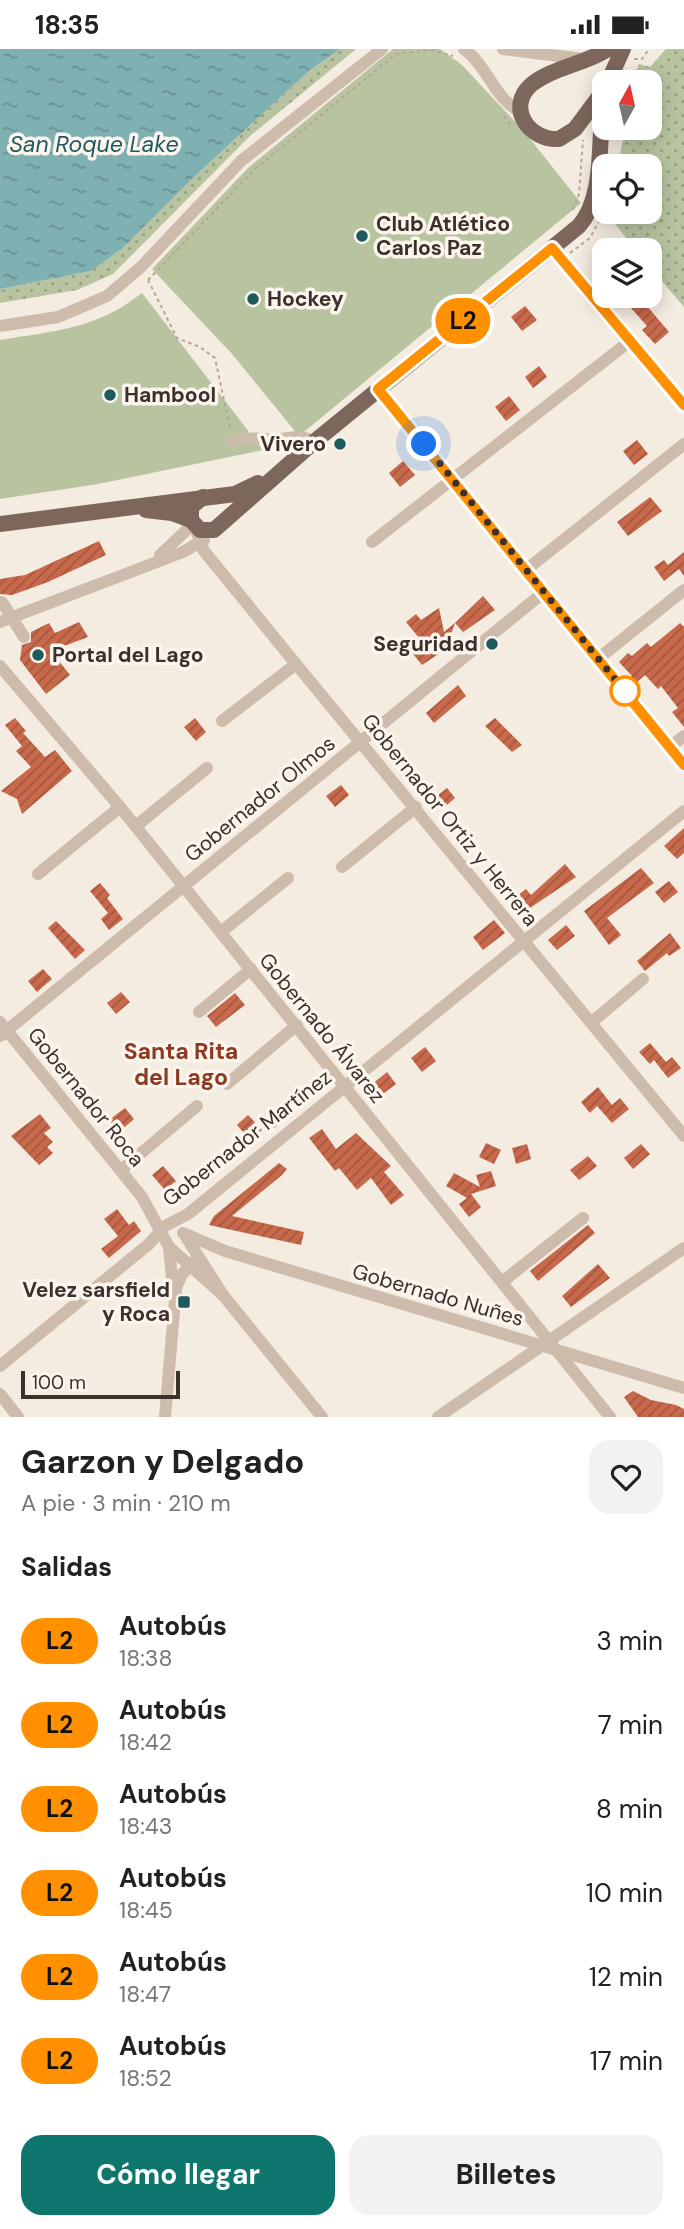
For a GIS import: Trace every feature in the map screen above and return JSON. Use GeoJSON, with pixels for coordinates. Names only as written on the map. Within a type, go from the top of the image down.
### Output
{"type":"FeatureCollection","features":[{"type":"Feature","properties":{"kind":"main road"},"geometry":{"type":"LineString","coordinates":[[592,106],[575,129],[559,139],[535,135],[517,119],[524,96],[531,85],[608,49]]}},
{"type":"Feature","properties":{"kind":"main road"},"geometry":{"type":"LineString","coordinates":[[613,70],[623,49]]}},
{"type":"Feature","properties":{"kind":"main road"},"geometry":{"type":"LineString","coordinates":[[127,509],[165,512],[205,531],[218,528],[284,467],[579,226],[589,211],[606,140]]}},
{"type":"Feature","properties":{"kind":"main road"},"geometry":{"type":"LineString","coordinates":[[0,524],[241,492],[284,467]]}},
{"type":"Feature","properties":{"kind":"main road"},"geometry":{"type":"LineString","coordinates":[[193,523],[191,507],[205,496]]}},
{"type":"Feature","properties":{"kind":"main road"},"geometry":{"type":"LineString","coordinates":[[205,496],[217,499],[224,507],[225,517],[218,528]]}},
{"type":"Feature","properties":{"kind":"street"},"geometry":{"type":"LineString","coordinates":[[0,325],[58,317],[89,305],[115,290],[141,267],[241,161],[382,49]]}},
{"type":"Feature","properties":{"kind":"street"},"geometry":{"type":"LineString","coordinates":[[503,49],[587,59]]}},
{"type":"Feature","properties":{"kind":"street"},"geometry":{"type":"LineString","coordinates":[[458,52],[484,69],[517,119]]}},
{"type":"Feature","properties":{"kind":"street"},"geometry":{"type":"LineString","coordinates":[[552,248],[684,405]]}},
{"type":"Feature","properties":{"kind":"street"},"geometry":{"type":"LineString","coordinates":[[372,542],[630,341]]}},
{"type":"Feature","properties":{"kind":"street"},"geometry":{"type":"LineString","coordinates":[[378,389],[684,765]]}},
{"type":"Feature","properties":{"kind":"street"},"geometry":{"type":"LineString","coordinates":[[232,441],[248,437],[276,439],[296,435],[314,442]]}},
{"type":"Feature","properties":{"kind":"street"},"geometry":{"type":"LineString","coordinates":[[526,570],[684,444]]}},
{"type":"Feature","properties":{"kind":"street"},"geometry":{"type":"LineString","coordinates":[[154,560],[193,523]]}},
{"type":"Feature","properties":{"kind":"street","name":"Gobernador Ortiz y Herrera"},"geometry":{"type":"LineString","coordinates":[[193,523],[200,543],[296,664],[683,1134]]}},
{"type":"Feature","properties":{"kind":"street"},"geometry":{"type":"LineString","coordinates":[[0,622],[200,543],[218,528]]}},
{"type":"Feature","properties":{"kind":"street"},"geometry":{"type":"LineString","coordinates":[[599,658],[684,590]]}},
{"type":"Feature","properties":{"kind":"street","name":"Gobernador Olmos"},"geometry":{"type":"LineString","coordinates":[[2,1029],[362,743],[544,592]]}},
{"type":"Feature","properties":{"kind":"street"},"geometry":{"type":"LineString","coordinates":[[2,602],[24,637]]}},
{"type":"Feature","properties":{"kind":"street"},"geometry":{"type":"LineString","coordinates":[[222,721],[296,664]]}},
{"type":"Feature","properties":{"kind":"street","name":"Gobernado Álvarez"},"geometry":{"type":"LineString","coordinates":[[0,666],[120,807],[502,1282],[549,1345],[611,1417]]}},
{"type":"Feature","properties":{"kind":"street"},"geometry":{"type":"LineString","coordinates":[[670,747],[684,736]]}},
{"type":"Feature","properties":{"kind":"street"},"geometry":{"type":"LineString","coordinates":[[136,827],[207,768]]}},
{"type":"Feature","properties":{"kind":"street"},"geometry":{"type":"LineString","coordinates":[[38,874],[120,807]]}},
{"type":"Feature","properties":{"kind":"street"},"geometry":{"type":"LineString","coordinates":[[342,867],[416,807]]}},
{"type":"Feature","properties":{"kind":"street","name":"Gobernador Martínez"},"geometry":{"type":"LineString","coordinates":[[0,1366],[149,1244],[165,1226],[188,1214],[684,811]]}},
{"type":"Feature","properties":{"kind":"street"},"geometry":{"type":"LineString","coordinates":[[221,932],[288,878]]}},
{"type":"Feature","properties":{"kind":"street"},"geometry":{"type":"LineString","coordinates":[[199,1012],[251,969]]}},
{"type":"Feature","properties":{"kind":"street"},"geometry":{"type":"LineString","coordinates":[[592,1022],[643,979]]}},
{"type":"Feature","properties":{"kind":"street"},"geometry":{"type":"LineString","coordinates":[[227,1084],[297,1025]]}},
{"type":"Feature","properties":{"kind":"street","name":"Gobernador Roca"},"geometry":{"type":"LineString","coordinates":[[2,1029],[165,1226],[183,1234],[223,1295],[322,1417]]}},
{"type":"Feature","properties":{"kind":"street"},"geometry":{"type":"LineString","coordinates":[[121,1170],[197,1106]]}},
{"type":"Feature","properties":{"kind":"street"},"geometry":{"type":"LineString","coordinates":[[502,1282],[583,1219]]}},
{"type":"Feature","properties":{"kind":"street","name":"Gobernador Roca"},"geometry":{"type":"LineString","coordinates":[[165,1226],[169,1247],[223,1295]]}},
{"type":"Feature","properties":{"kind":"street","name":"Gobernado Nuñes"},"geometry":{"type":"LineString","coordinates":[[183,1234],[243,1257],[549,1345],[684,1388]]}},
{"type":"Feature","properties":{"kind":"street"},"geometry":{"type":"LineString","coordinates":[[169,1247],[174,1303]]}},
{"type":"Feature","properties":{"kind":"street"},"geometry":{"type":"LineString","coordinates":[[439,1417],[549,1345],[684,1248]]}},
{"type":"Feature","properties":{"kind":"street"},"geometry":{"type":"LineString","coordinates":[[165,1417],[176,1288],[188,1266],[200,1257],[243,1257]]}},
{"type":"Feature","properties":{"kind":"street"},"geometry":{"type":"LineString","coordinates":[[0,1394],[18,1417]]}},
{"type":"Feature","properties":{"kind":"path"},"geometry":{"type":"LineString","coordinates":[[629,67],[633,59],[642,59],[649,49]]}},
{"type":"Feature","properties":{"kind":"path"},"geometry":{"type":"LineString","coordinates":[[148,280],[255,169],[396,54],[431,50],[458,52]]}},
{"type":"Feature","properties":{"kind":"path"},"geometry":{"type":"LineString","coordinates":[[500,111],[517,119]]}},
{"type":"Feature","properties":{"kind":"path"},"geometry":{"type":"LineString","coordinates":[[571,214],[579,194],[583,133],[579,139]]}},
{"type":"Feature","properties":{"kind":"path"},"geometry":{"type":"LineString","coordinates":[[141,267],[177,338],[200,347],[215,358],[232,441]]}},
{"type":"Feature","properties":{"kind":"green space"},"geometry":{"type":"Polygon","coordinates":[[[340,49],[356,49],[250,136],[113,274],[77,290],[0,303],[0,289],[91,271],[123,248],[194,177],[310,70],[340,49]]]}},
{"type":"Feature","properties":{"kind":"green space","name":"Club Atlético Carlos Paz"},"geometry":{"type":"Polygon","coordinates":[[[393,49],[440,49],[462,65],[523,130],[581,203],[299,436],[232,354],[152,269],[248,168],[393,49]]]}},
{"type":"Feature","properties":{"kind":"green space"},"geometry":{"type":"Polygon","coordinates":[[[666,49],[684,49],[684,307],[662,281],[662,238],[626,238],[615,224],[662,224],[662,154],[620,154],[623,140],[662,140],[662,70],[637,70],[639,64],[650,67],[666,49]]]}},
{"type":"Feature","properties":{"kind":"green space","name":"Hambool"},"geometry":{"type":"Polygon","coordinates":[[[142,293],[263,450],[98,484],[0,499],[0,340],[74,327],[108,314],[142,293]]]}},
{"type":"Feature","properties":{"kind":"water","name":"San Roque Lake"},"geometry":{"type":"Polygon","coordinates":[[[0,49],[340,49],[310,70],[194,177],[123,248],[91,271],[0,289],[0,49]]]}},
{"type":"Feature","properties":{"kind":"building"},"geometry":{"type":"Polygon","coordinates":[[[525,306],[537,320],[522,331],[511,317],[525,306]]]}},
{"type":"Feature","properties":{"kind":"building"},"geometry":{"type":"Polygon","coordinates":[[[631,308],[649,308],[669,332],[655,344],[642,330],[647,326],[631,308]]]}},
{"type":"Feature","properties":{"kind":"building"},"geometry":{"type":"Polygon","coordinates":[[[539,366],[547,377],[533,388],[525,377],[539,366]]]}},
{"type":"Feature","properties":{"kind":"building"},"geometry":{"type":"Polygon","coordinates":[[[509,396],[520,410],[506,421],[495,407],[509,396]]]}},
{"type":"Feature","properties":{"kind":"building"},"geometry":{"type":"Polygon","coordinates":[[[637,440],[648,454],[634,465],[623,451],[637,440]]]}},
{"type":"Feature","properties":{"kind":"building"},"geometry":{"type":"Polygon","coordinates":[[[403,461],[415,475],[400,487],[389,473],[403,461]]]}},
{"type":"Feature","properties":{"kind":"building"},"geometry":{"type":"Polygon","coordinates":[[[650,497],[662,511],[628,536],[617,522],[650,497]]]}},
{"type":"Feature","properties":{"kind":"building","name":"Portal del Lago"},"geometry":{"type":"Polygon","coordinates":[[[99,541],[106,555],[48,582],[12,595],[0,594],[0,579],[25,575],[99,541]]]}},
{"type":"Feature","properties":{"kind":"building"},"geometry":{"type":"Polygon","coordinates":[[[684,552],[684,576],[679,569],[664,581],[654,567],[664,560],[668,565],[684,552]]]}},
{"type":"Feature","properties":{"kind":"building"},"geometry":{"type":"Polygon","coordinates":[[[483,596],[495,610],[463,632],[455,623],[483,596]]]}},
{"type":"Feature","properties":{"kind":"building"},"geometry":{"type":"Polygon","coordinates":[[[439,608],[444,632],[455,623],[446,649],[422,665],[413,654],[425,645],[406,622],[416,614],[421,620],[439,608]]]}},
{"type":"Feature","properties":{"kind":"building","name":"Portal del Lago"},"geometry":{"type":"Polygon","coordinates":[[[79,622],[88,637],[51,651],[70,675],[46,694],[20,660],[22,645],[31,642],[31,632],[49,623],[55,633],[79,622]]]}},
{"type":"Feature","properties":{"kind":"building"},"geometry":{"type":"Polygon","coordinates":[[[680,623],[684,627],[684,727],[672,712],[678,708],[661,686],[658,689],[645,675],[635,684],[629,678],[632,676],[619,662],[628,653],[632,656],[647,643],[651,647],[680,623]]]}},
{"type":"Feature","properties":{"kind":"building"},"geometry":{"type":"Polygon","coordinates":[[[458,685],[466,696],[434,723],[426,713],[458,685]]]}},
{"type":"Feature","properties":{"kind":"building"},"geometry":{"type":"Polygon","coordinates":[[[15,718],[26,731],[23,733],[45,757],[55,750],[72,771],[22,814],[17,799],[1,791],[31,767],[16,751],[22,746],[5,725],[15,718]]]}},
{"type":"Feature","properties":{"kind":"building"},"geometry":{"type":"Polygon","coordinates":[[[195,718],[206,732],[196,741],[184,727],[195,718]]]}},
{"type":"Feature","properties":{"kind":"building"},"geometry":{"type":"Polygon","coordinates":[[[495,718],[522,745],[512,752],[485,726],[495,718]]]}},
{"type":"Feature","properties":{"kind":"building"},"geometry":{"type":"Polygon","coordinates":[[[341,785],[349,795],[335,807],[326,796],[341,785]]]}},
{"type":"Feature","properties":{"kind":"building"},"geometry":{"type":"Polygon","coordinates":[[[447,788],[455,798],[441,810],[433,799],[447,788]]]}},
{"type":"Feature","properties":{"kind":"building"},"geometry":{"type":"Polygon","coordinates":[[[684,828],[684,853],[677,859],[664,846],[684,828]]]}},
{"type":"Feature","properties":{"kind":"building"},"geometry":{"type":"Polygon","coordinates":[[[565,864],[576,877],[527,910],[516,897],[526,889],[531,895],[565,864]]]}},
{"type":"Feature","properties":{"kind":"building"},"geometry":{"type":"Polygon","coordinates":[[[641,868],[654,883],[607,918],[621,935],[609,945],[584,911],[641,868]]]}},
{"type":"Feature","properties":{"kind":"building"},"geometry":{"type":"Polygon","coordinates":[[[669,881],[678,892],[664,903],[655,892],[669,881]]]}},
{"type":"Feature","properties":{"kind":"building"},"geometry":{"type":"Polygon","coordinates":[[[100,883],[110,895],[107,898],[123,919],[109,930],[101,919],[108,913],[90,891],[100,883]]]}},
{"type":"Feature","properties":{"kind":"building"},"geometry":{"type":"Polygon","coordinates":[[[494,920],[505,933],[483,950],[473,937],[494,920]]]}},
{"type":"Feature","properties":{"kind":"building"},"geometry":{"type":"Polygon","coordinates":[[[56,921],[85,950],[75,959],[48,928],[56,921]]]}},
{"type":"Feature","properties":{"kind":"building"},"geometry":{"type":"Polygon","coordinates":[[[566,925],[575,936],[557,950],[548,940],[566,925]]]}},
{"type":"Feature","properties":{"kind":"building"},"geometry":{"type":"Polygon","coordinates":[[[670,933],[681,948],[669,956],[667,953],[645,971],[637,961],[670,933]]]}},
{"type":"Feature","properties":{"kind":"building"},"geometry":{"type":"Polygon","coordinates":[[[43,969],[52,979],[37,992],[28,981],[43,969]]]}},
{"type":"Feature","properties":{"kind":"building"},"geometry":{"type":"Polygon","coordinates":[[[121,992],[130,1002],[116,1014],[107,1003],[121,992]]]}},
{"type":"Feature","properties":{"kind":"building"},"geometry":{"type":"Polygon","coordinates":[[[235,993],[245,1005],[216,1027],[207,1016],[235,993]]]}},
{"type":"Feature","properties":{"kind":"building"},"geometry":{"type":"Polygon","coordinates":[[[650,1043],[666,1062],[672,1057],[681,1068],[668,1078],[654,1060],[650,1064],[639,1052],[650,1043]]]}},
{"type":"Feature","properties":{"kind":"building"},"geometry":{"type":"Polygon","coordinates":[[[425,1047],[436,1061],[422,1072],[411,1058],[425,1047]]]}},
{"type":"Feature","properties":{"kind":"building"},"geometry":{"type":"Polygon","coordinates":[[[387,1072],[396,1084],[380,1096],[371,1085],[387,1072]]]}},
{"type":"Feature","properties":{"kind":"building"},"geometry":{"type":"Polygon","coordinates":[[[598,1087],[612,1105],[620,1098],[629,1109],[612,1123],[597,1106],[590,1113],[581,1102],[598,1087]]]}},
{"type":"Feature","properties":{"kind":"building"},"geometry":{"type":"Polygon","coordinates":[[[280,1105],[289,1116],[274,1128],[265,1118],[280,1105]]]}},
{"type":"Feature","properties":{"kind":"building"},"geometry":{"type":"Polygon","coordinates":[[[125,1108],[134,1119],[119,1132],[109,1120],[125,1108]]]}},
{"type":"Feature","properties":{"kind":"building"},"geometry":{"type":"Polygon","coordinates":[[[40,1114],[51,1128],[44,1133],[53,1142],[47,1147],[53,1153],[39,1165],[11,1136],[40,1114]]]}},
{"type":"Feature","properties":{"kind":"building"},"geometry":{"type":"Polygon","coordinates":[[[248,1115],[262,1130],[250,1140],[237,1125],[248,1115]]]}},
{"type":"Feature","properties":{"kind":"building"},"geometry":{"type":"Polygon","coordinates":[[[322,1129],[336,1149],[356,1133],[391,1166],[384,1172],[404,1195],[391,1205],[371,1178],[357,1190],[339,1168],[335,1171],[309,1138],[322,1129]]]}},
{"type":"Feature","properties":{"kind":"building"},"geometry":{"type":"Polygon","coordinates":[[[486,1143],[501,1150],[494,1164],[479,1157],[486,1143]]]}},
{"type":"Feature","properties":{"kind":"building"},"geometry":{"type":"Polygon","coordinates":[[[527,1144],[531,1159],[516,1164],[512,1148],[527,1144]]]}},
{"type":"Feature","properties":{"kind":"building"},"geometry":{"type":"Polygon","coordinates":[[[641,1144],[650,1154],[633,1169],[624,1158],[641,1144]]]}},
{"type":"Feature","properties":{"kind":"building"},"geometry":{"type":"Polygon","coordinates":[[[588,1156],[597,1166],[579,1180],[570,1170],[588,1156]]]}},
{"type":"Feature","properties":{"kind":"building"},"geometry":{"type":"Polygon","coordinates":[[[279,1163],[287,1169],[282,1175],[232,1216],[304,1232],[301,1245],[209,1225],[214,1216],[279,1163]]]}},
{"type":"Feature","properties":{"kind":"building"},"geometry":{"type":"Polygon","coordinates":[[[163,1166],[176,1181],[165,1190],[152,1175],[163,1166]]]}},
{"type":"Feature","properties":{"kind":"building"},"geometry":{"type":"Polygon","coordinates":[[[491,1171],[496,1186],[471,1194],[481,1207],[469,1217],[459,1204],[467,1198],[446,1186],[454,1173],[480,1187],[476,1175],[491,1171]]]}},
{"type":"Feature","properties":{"kind":"building"},"geometry":{"type":"Polygon","coordinates":[[[117,1209],[129,1225],[134,1221],[141,1231],[109,1258],[101,1249],[118,1236],[104,1219],[117,1209]]]}},
{"type":"Feature","properties":{"kind":"building"},"geometry":{"type":"Polygon","coordinates":[[[588,1225],[595,1233],[538,1281],[530,1271],[588,1225]]]}},
{"type":"Feature","properties":{"kind":"building"},"geometry":{"type":"Polygon","coordinates":[[[598,1264],[610,1278],[571,1307],[562,1296],[598,1264]]]}},
{"type":"Feature","properties":{"kind":"building"},"geometry":{"type":"Polygon","coordinates":[[[633,1391],[651,1400],[684,1409],[684,1417],[638,1417],[624,1397],[633,1391]]]}},
{"type":"Feature","properties":{"kind":"bus line","name":"L2"},"geometry":{"type":"LineString","coordinates":[[684,405],[552,248],[378,389],[684,765]]}},
{"type":"Feature","properties":{"kind":"place","name":"Club Atlético Carlos Paz"},"geometry":{"type":"Point","coordinates":[362,236]}},
{"type":"Feature","properties":{"kind":"place","name":"Hockey"},"geometry":{"type":"Point","coordinates":[253,299]}},
{"type":"Feature","properties":{"kind":"place","name":"Hambool"},"geometry":{"type":"Point","coordinates":[110,395]}},
{"type":"Feature","properties":{"kind":"place","name":"Vivero"},"geometry":{"type":"Point","coordinates":[340,444]}},
{"type":"Feature","properties":{"kind":"place","name":"Seguridad"},"geometry":{"type":"Point","coordinates":[492,644]}},
{"type":"Feature","properties":{"kind":"place","name":"Portal del Lago"},"geometry":{"type":"Point","coordinates":[38,655]}},
{"type":"Feature","properties":{"kind":"place","name":"Velez sarsfield y Roca"},"geometry":{"type":"Point","coordinates":[184,1302]}},
{"type":"Feature","properties":{"kind":"district","name":"Santa Rita del Lago"},"geometry":{"type":"Point","coordinates":[181,1064]}},
{"type":"Feature","properties":{"kind":"route"},"geometry":{"type":"LineString","coordinates":[[424,444],[627,694],[625,691]]}}]}
